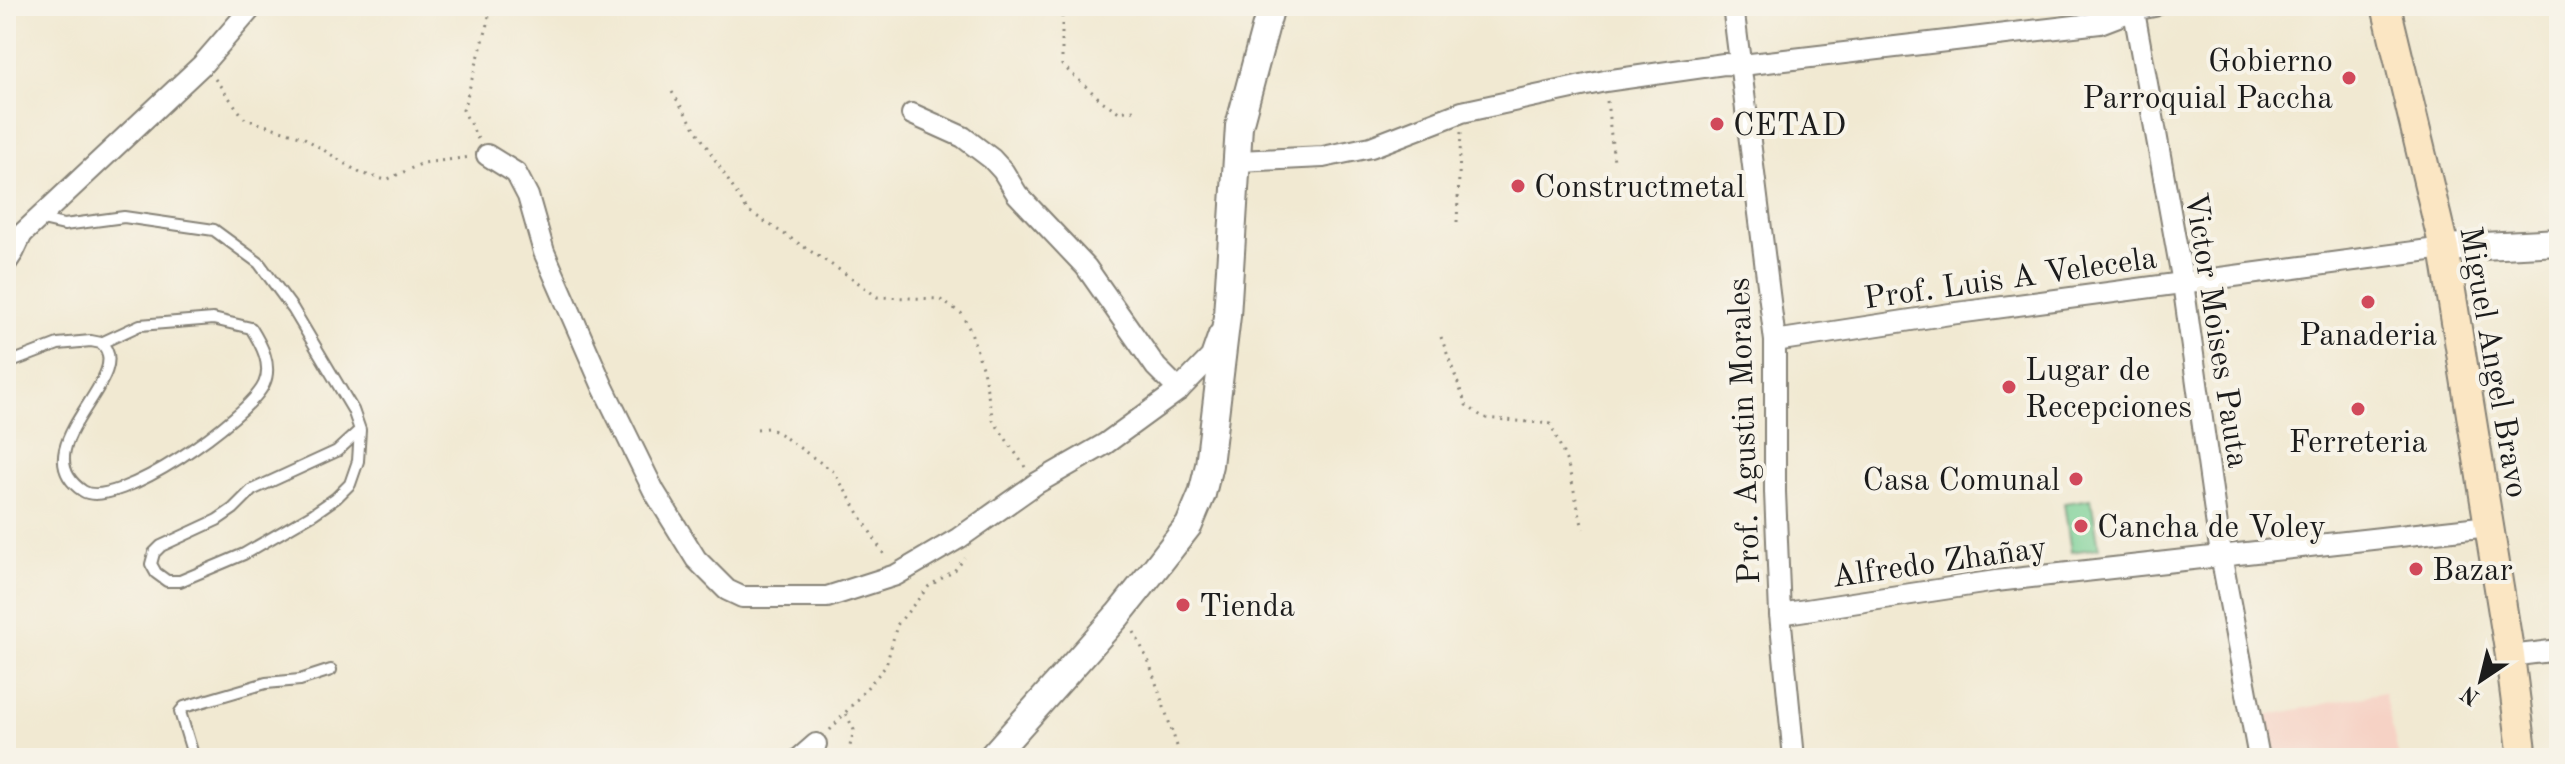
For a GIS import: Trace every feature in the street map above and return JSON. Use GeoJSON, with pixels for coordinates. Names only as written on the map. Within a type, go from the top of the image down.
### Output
{"type":"FeatureCollection","features":[{"type":"Feature","properties":{"kind":"main road","name":"Miguel Angel Bravo"},"geometry":{"type":"LineString","coordinates":[[2386,6],[2444,248],[2510,656],[2523,758]]}},
{"type":"Feature","properties":{"kind":"street"},"geometry":{"type":"LineString","coordinates":[[6,249],[202,65],[253,6]]}},
{"type":"Feature","properties":{"kind":"street"},"geometry":{"type":"LineString","coordinates":[[991,758],[1118,615],[1189,525],[1202,494],[1209,465],[1227,316],[1239,126],[1271,6]]}},
{"type":"Feature","properties":{"kind":"street","name":"Prof. Agustin Morales"},"geometry":{"type":"LineString","coordinates":[[1733,6],[1775,341],[1775,492],[1780,614],[1794,758]]}},
{"type":"Feature","properties":{"kind":"street"},"geometry":{"type":"LineString","coordinates":[[1238,161],[1323,157],[1371,147],[1462,112],[1605,81],[1724,64],[1742,65],[2100,23],[2140,7]]}},
{"type":"Feature","properties":{"kind":"street","name":"Victor Moises Pauta"},"geometry":{"type":"LineString","coordinates":[[2140,7],[2221,555],[2259,758]]}},
{"type":"Feature","properties":{"kind":"street"},"geometry":{"type":"LineString","coordinates":[[912,114],[963,137],[992,159],[1017,194],[1086,267],[1156,367],[1179,390]]}},
{"type":"Feature","properties":{"kind":"street"},"geometry":{"type":"LineString","coordinates":[[487,155],[516,173],[528,196],[544,252],[603,387],[654,491],[696,559],[727,590],[742,597],[827,597],[896,575],[959,538],[1037,483],[1105,444],[1179,390],[1211,357],[1227,316]]}},
{"type":"Feature","properties":{"kind":"street"},"geometry":{"type":"LineString","coordinates":[[2444,248],[2559,242]]}},
{"type":"Feature","properties":{"kind":"street","name":"Prof. Luis A Velecela"},"geometry":{"type":"LineString","coordinates":[[1775,341],[2444,248]]}},
{"type":"Feature","properties":{"kind":"street","name":"Alfredo Zhañay"},"geometry":{"type":"LineString","coordinates":[[1780,614],[1996,581],[2489,526]]}},
{"type":"Feature","properties":{"kind":"street"},"geometry":{"type":"LineString","coordinates":[[2510,656],[2559,650]]}},
{"type":"Feature","properties":{"kind":"lane"},"geometry":{"type":"LineString","coordinates":[[6,272],[34,223],[64,225],[124,217],[214,230],[259,263],[293,309],[346,397],[360,430],[358,461],[350,484],[336,498],[244,554],[180,581],[167,581],[156,573],[151,564],[154,553],[161,546],[217,520],[252,490],[337,451],[360,430]]}},
{"type":"Feature","properties":{"kind":"lane"},"geometry":{"type":"LineString","coordinates":[[6,364],[58,344],[91,341],[107,348],[110,357],[105,377],[85,406],[65,453],[64,468],[68,479],[86,493],[104,495],[148,477],[211,438],[250,403],[264,384],[267,367],[263,347],[251,328],[213,319],[169,322],[140,325],[101,343]]}},
{"type":"Feature","properties":{"kind":"lane"},"geometry":{"type":"LineString","coordinates":[[194,758],[180,712],[184,707],[266,683],[300,680],[331,670]]}},
{"type":"Feature","properties":{"kind":"path"},"geometry":{"type":"LineString","coordinates":[[202,65],[245,119],[303,137],[360,173],[386,180],[423,163],[487,155],[463,110],[488,24],[490,6]]}},
{"type":"Feature","properties":{"kind":"path"},"geometry":{"type":"LineString","coordinates":[[1062,8],[1062,65],[1119,112],[1134,110]]}},
{"type":"Feature","properties":{"kind":"path"},"geometry":{"type":"LineString","coordinates":[[1605,81],[1614,161]]}},
{"type":"Feature","properties":{"kind":"path"},"geometry":{"type":"LineString","coordinates":[[672,92],[747,210],[877,297],[939,299],[961,313],[971,332],[983,370],[993,420],[1037,483]]}},
{"type":"Feature","properties":{"kind":"path"},"geometry":{"type":"LineString","coordinates":[[1457,222],[1462,112]]}},
{"type":"Feature","properties":{"kind":"path"},"geometry":{"type":"LineString","coordinates":[[1441,337],[1466,405],[1484,418],[1551,424],[1568,465],[1583,529]]}},
{"type":"Feature","properties":{"kind":"path"},"geometry":{"type":"LineString","coordinates":[[757,429],[768,428],[780,434],[834,472],[896,575]]}},
{"type":"Feature","properties":{"kind":"path"},"geometry":{"type":"LineString","coordinates":[[808,751],[846,714],[886,666],[897,625],[929,586],[954,571],[965,557],[959,538]]}},
{"type":"Feature","properties":{"kind":"path"},"geometry":{"type":"LineString","coordinates":[[1118,615],[1138,636],[1181,758]]}},
{"type":"Feature","properties":{"kind":"path"},"geometry":{"type":"LineString","coordinates":[[846,714],[854,730],[847,758]]}},
{"type":"Feature","properties":{"kind":"shaded area"},"geometry":{"type":"Polygon","coordinates":[[[2384,692],[2399,758],[2274,758],[2265,716],[2384,692]]]}},
{"type":"Feature","properties":{"kind":"green space","name":"Cancha de Voley"},"geometry":{"type":"Polygon","coordinates":[[[2091,499],[2099,548],[2071,552],[2064,503],[2091,499]]]}},
{"type":"Feature","properties":{"kind":"place","name":"Gobierno Parroquial Paccha"},"geometry":{"type":"Point","coordinates":[2349,78]}},
{"type":"Feature","properties":{"kind":"place","name":"CETAD"},"geometry":{"type":"Point","coordinates":[1717,124]}},
{"type":"Feature","properties":{"kind":"place","name":"Constructmetal"},"geometry":{"type":"Point","coordinates":[1518,186]}},
{"type":"Feature","properties":{"kind":"place","name":"Panaderia"},"geometry":{"type":"Point","coordinates":[2368,302]}},
{"type":"Feature","properties":{"kind":"place","name":"Lugar de Recepciones"},"geometry":{"type":"Point","coordinates":[2009,387]}},
{"type":"Feature","properties":{"kind":"place","name":"Ferreteria"},"geometry":{"type":"Point","coordinates":[2358,409]}},
{"type":"Feature","properties":{"kind":"place","name":"Casa Comunal"},"geometry":{"type":"Point","coordinates":[2076,479]}},
{"type":"Feature","properties":{"kind":"place","name":"Cancha de Voley"},"geometry":{"type":"Point","coordinates":[2081,526]}},
{"type":"Feature","properties":{"kind":"place","name":"Bazar"},"geometry":{"type":"Point","coordinates":[2416,569]}},
{"type":"Feature","properties":{"kind":"place","name":"Tienda"},"geometry":{"type":"Point","coordinates":[1183,605]}}]}
